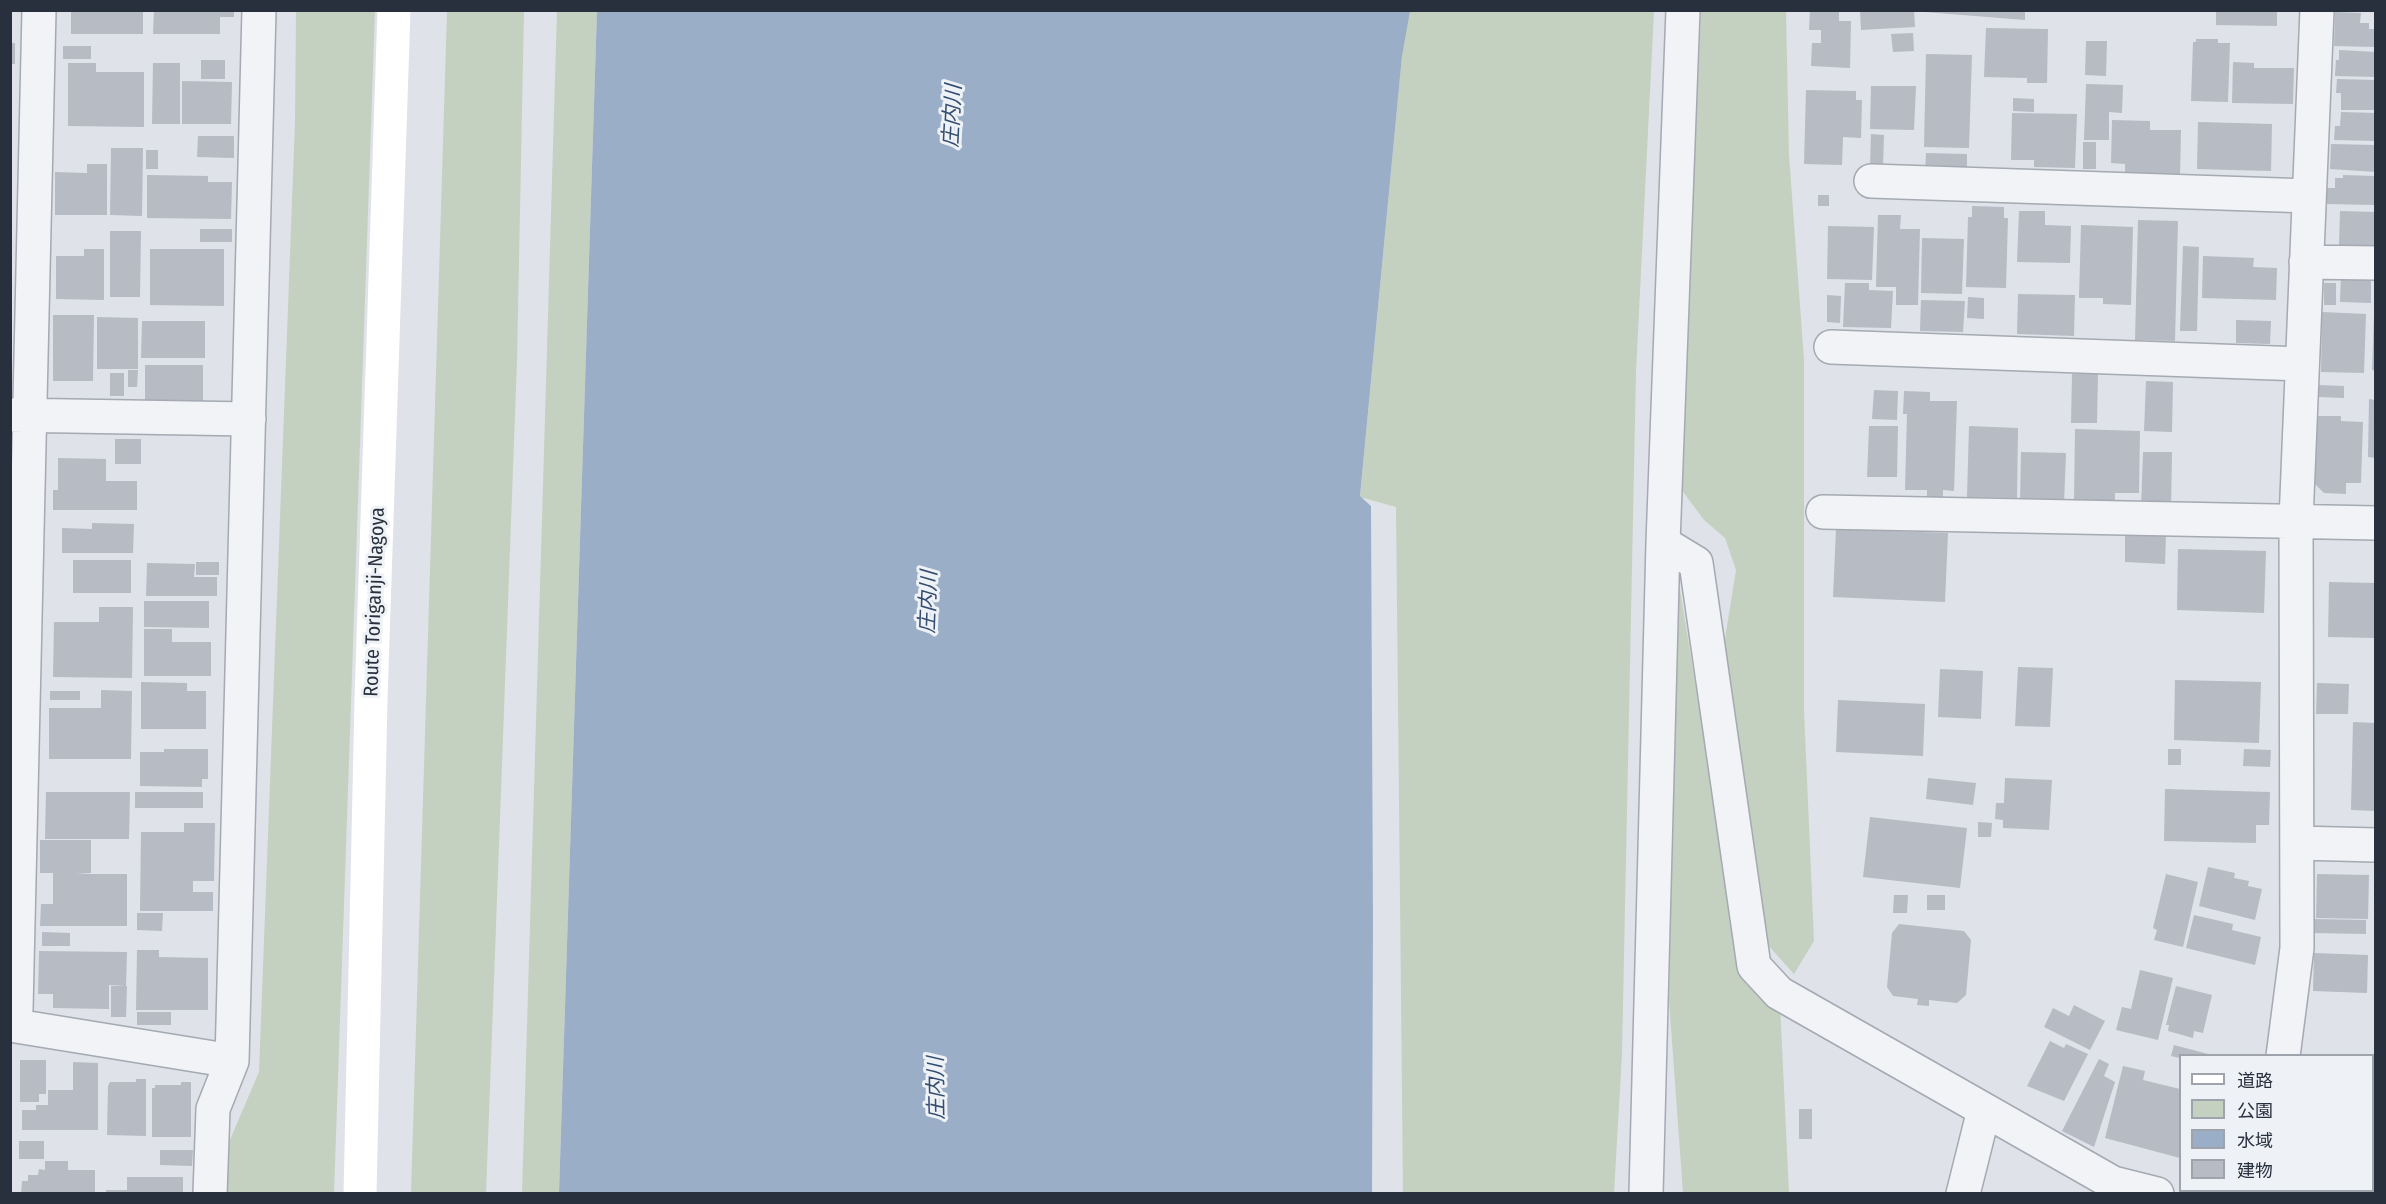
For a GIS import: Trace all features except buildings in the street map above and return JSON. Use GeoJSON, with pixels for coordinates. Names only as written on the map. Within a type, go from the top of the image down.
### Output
{"type":"FeatureCollection","features":[{"type":"Feature","properties":{"kind":"main road","name":"Route Toriganji-Nagoya"},"geometry":{"type":"LineString","coordinates":[[360,1194],[371,700],[394,10]]}},
{"type":"Feature","properties":{"kind":"street"},"geometry":{"type":"LineString","coordinates":[[39,10],[20,415],[16,1009],[10,1025],[232,1061]]}},
{"type":"Feature","properties":{"kind":"street"},"geometry":{"type":"LineString","coordinates":[[210,1194],[213,1109],[232,1061],[259,10]]}},
{"type":"Feature","properties":{"kind":"street"},"geometry":{"type":"LineString","coordinates":[[1646,1194],[1664,543],[1683,10]]}},
{"type":"Feature","properties":{"kind":"street"},"geometry":{"type":"LineString","coordinates":[[2283,1054],[2297,948],[2296,521],[2317,10]]}},
{"type":"Feature","properties":{"kind":"street"},"geometry":{"type":"LineString","coordinates":[[1871,181],[2309,196]]}},
{"type":"Feature","properties":{"kind":"street"},"geometry":{"type":"LineString","coordinates":[[2306,262],[2376,263]]}},
{"type":"Feature","properties":{"kind":"street"},"geometry":{"type":"LineString","coordinates":[[1831,347],[2302,364]]}},
{"type":"Feature","properties":{"kind":"street"},"geometry":{"type":"LineString","coordinates":[[20,415],[249,419]]}},
{"type":"Feature","properties":{"kind":"street"},"geometry":{"type":"LineString","coordinates":[[1823,512],[2376,523]]}},
{"type":"Feature","properties":{"kind":"street"},"geometry":{"type":"LineString","coordinates":[[1664,543],[1696,563],[1754,966],[1779,993],[2113,1183],[2157,1194]]}},
{"type":"Feature","properties":{"kind":"street"},"geometry":{"type":"LineString","coordinates":[[2298,843],[2376,845]]}},
{"type":"Feature","properties":{"kind":"street"},"geometry":{"type":"LineString","coordinates":[[1963,1194],[1984,1110]]}},
{"type":"Feature","properties":{"kind":"green space"},"geometry":{"type":"Polygon","coordinates":[[[296,11],[375,11],[334,1193],[224,1194],[226,1149],[259,1072],[295,122],[296,11]]]}},
{"type":"Feature","properties":{"kind":"green space"},"geometry":{"type":"Polygon","coordinates":[[[447,11],[524,11],[517,361],[486,1194],[411,1193],[447,11]]]}},
{"type":"Feature","properties":{"kind":"green space"},"geometry":{"type":"Polygon","coordinates":[[[557,11],[597,11],[559,1193],[522,1194],[557,11]]]}},
{"type":"Feature","properties":{"kind":"green space"},"geometry":{"type":"Polygon","coordinates":[[[1404,11],[1654,11],[1636,372],[1622,1054],[1614,1193],[1403,1193],[1396,507],[1360,497],[1402,56],[1404,11]]]}},
{"type":"Feature","properties":{"kind":"green space"},"geometry":{"type":"Polygon","coordinates":[[[1701,11],[1786,11],[1789,155],[1804,360],[1804,710],[1814,941],[1794,974],[1758,934],[1723,651],[1736,570],[1725,538],[1704,520],[1681,489],[1701,11]]]}},
{"type":"Feature","properties":{"kind":"green space"},"geometry":{"type":"Polygon","coordinates":[[[1678,578],[1743,974],[1780,1004],[1789,1193],[1683,1193],[1669,1000],[1678,578]]]}},
{"type":"Feature","properties":{"kind":"water","name":"庄内川"},"geometry":{"type":"Polygon","coordinates":[[[597,11],[1410,11],[1402,56],[1360,496],[1371,506],[1372,1193],[559,1193],[597,11]]]}}]}
